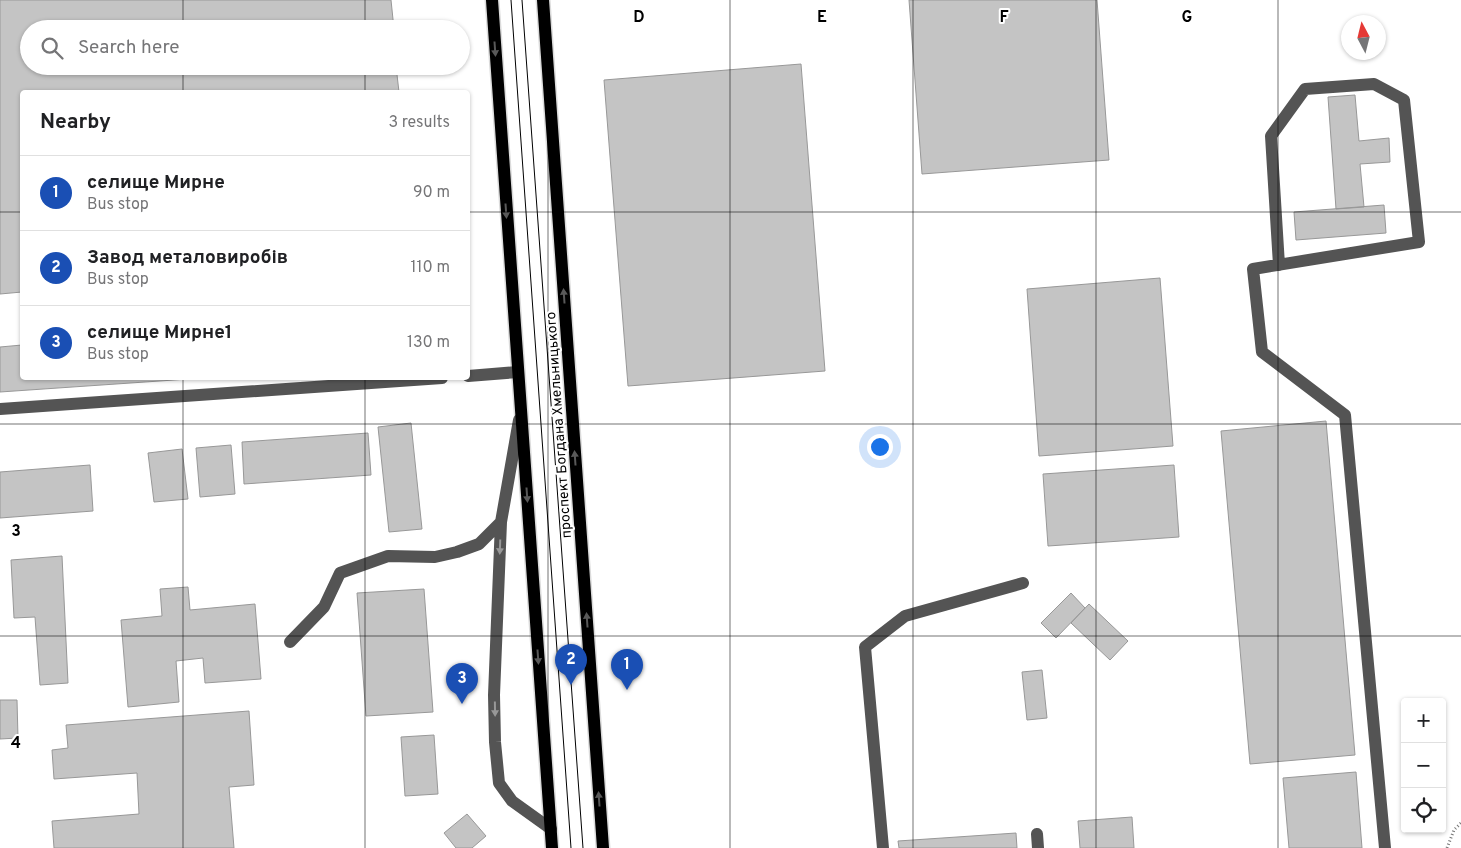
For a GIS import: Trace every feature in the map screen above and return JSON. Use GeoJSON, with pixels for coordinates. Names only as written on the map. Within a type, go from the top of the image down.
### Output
{"type":"FeatureCollection","features":[{"type":"Feature","properties":{"kind":"main road"},"geometry":{"type":"LineString","coordinates":[[492,0],[552,848]]}},
{"type":"Feature","properties":{"kind":"main road","name":"проспект Богдана Хмельницького"},"geometry":{"type":"LineString","coordinates":[[543,0],[603,848]]}},
{"type":"Feature","properties":{"kind":"lane"},"geometry":{"type":"LineString","coordinates":[[1279,265],[1271,136],[1305,89],[1374,84],[1404,100],[1419,242],[1279,265],[1253,269],[1262,352],[1345,414],[1385,848]]}},
{"type":"Feature","properties":{"kind":"lane"},"geometry":{"type":"LineString","coordinates":[[470,376],[518,372]]}},
{"type":"Feature","properties":{"kind":"lane"},"geometry":{"type":"LineString","coordinates":[[0,409],[413,380]]}},
{"type":"Feature","properties":{"kind":"lane"},"geometry":{"type":"LineString","coordinates":[[521,412],[501,522],[494,695],[499,783],[512,800],[551,829]]}},
{"type":"Feature","properties":{"kind":"lane"},"geometry":{"type":"LineString","coordinates":[[290,642],[324,607],[340,573],[388,556],[435,556],[457,552],[479,544],[501,522]]}},
{"type":"Feature","properties":{"kind":"lane"},"geometry":{"type":"LineString","coordinates":[[883,848],[865,647],[905,616],[1023,583]]}},
{"type":"Feature","properties":{"kind":"lane"},"geometry":{"type":"LineString","coordinates":[[1038,834],[1038,848]]}},
{"type":"Feature","properties":{"kind":"path"},"geometry":{"type":"LineString","coordinates":[[1447,848],[1454,830],[1461,823]]}},
{"type":"Feature","properties":{"kind":"building"},"geometry":{"type":"Polygon","coordinates":[[[0,0],[391,0],[393,20],[20,20],[20,75],[397,75],[399,90],[20,90],[20,292],[0,294],[0,0]]]}},
{"type":"Feature","properties":{"kind":"building"},"geometry":{"type":"Polygon","coordinates":[[[909,0],[1097,0],[1109,160],[922,174],[909,0]]]}},
{"type":"Feature","properties":{"kind":"building"},"geometry":{"type":"Polygon","coordinates":[[[801,64],[825,371],[628,386],[604,80],[801,64]]]}},
{"type":"Feature","properties":{"kind":"building"},"geometry":{"type":"Polygon","coordinates":[[[1355,95],[1359,141],[1389,138],[1390,162],[1360,164],[1364,207],[1336,209],[1328,97],[1355,95]]]}},
{"type":"Feature","properties":{"kind":"building"},"geometry":{"type":"Polygon","coordinates":[[[1384,205],[1386,233],[1296,240],[1294,212],[1384,205]]]}},
{"type":"Feature","properties":{"kind":"building"},"geometry":{"type":"Polygon","coordinates":[[[1160,278],[1173,446],[1039,456],[1027,289],[1160,278]]]}},
{"type":"Feature","properties":{"kind":"building"},"geometry":{"type":"Polygon","coordinates":[[[20,345],[20,380],[174,380],[0,392],[0,347],[20,345]]]}},
{"type":"Feature","properties":{"kind":"building"},"geometry":{"type":"Polygon","coordinates":[[[1326,421],[1355,755],[1250,764],[1221,431],[1326,421]]]}},
{"type":"Feature","properties":{"kind":"building"},"geometry":{"type":"Polygon","coordinates":[[[411,423],[422,529],[389,532],[378,427],[411,423]]]}},
{"type":"Feature","properties":{"kind":"building"},"geometry":{"type":"Polygon","coordinates":[[[368,433],[371,475],[244,484],[242,442],[368,433]]]}},
{"type":"Feature","properties":{"kind":"building"},"geometry":{"type":"Polygon","coordinates":[[[231,445],[235,494],[200,497],[196,448],[231,445]]]}},
{"type":"Feature","properties":{"kind":"building"},"geometry":{"type":"Polygon","coordinates":[[[182,449],[188,499],[154,502],[148,453],[182,449]]]}},
{"type":"Feature","properties":{"kind":"building"},"geometry":{"type":"Polygon","coordinates":[[[90,465],[93,511],[0,518],[0,472],[90,465]]]}},
{"type":"Feature","properties":{"kind":"building"},"geometry":{"type":"Polygon","coordinates":[[[1174,465],[1179,537],[1048,546],[1043,474],[1174,465]]]}},
{"type":"Feature","properties":{"kind":"building"},"geometry":{"type":"Polygon","coordinates":[[[62,556],[68,683],[40,685],[35,617],[14,618],[11,560],[62,556]]]}},
{"type":"Feature","properties":{"kind":"building"},"geometry":{"type":"Polygon","coordinates":[[[188,587],[190,610],[255,604],[261,679],[205,683],[203,658],[176,661],[179,702],[128,707],[121,620],[162,616],[160,589],[188,587]]]}},
{"type":"Feature","properties":{"kind":"building"},"geometry":{"type":"Polygon","coordinates":[[[424,589],[433,712],[366,716],[357,593],[424,589]]]}},
{"type":"Feature","properties":{"kind":"building"},"geometry":{"type":"Polygon","coordinates":[[[1071,593],[1085,608],[1056,638],[1041,623],[1071,593]]]}},
{"type":"Feature","properties":{"kind":"building"},"geometry":{"type":"Polygon","coordinates":[[[1089,604],[1128,641],[1110,660],[1071,623],[1089,604]]]}},
{"type":"Feature","properties":{"kind":"building"},"geometry":{"type":"Polygon","coordinates":[[[1042,670],[1047,718],[1027,720],[1022,672],[1042,670]]]}},
{"type":"Feature","properties":{"kind":"building"},"geometry":{"type":"Polygon","coordinates":[[[0,700],[17,700],[18,738],[0,739],[0,700]]]}},
{"type":"Feature","properties":{"kind":"building"},"geometry":{"type":"Polygon","coordinates":[[[249,711],[254,785],[229,787],[234,848],[54,848],[52,821],[139,814],[137,773],[54,779],[52,750],[68,748],[66,725],[249,711]]]}},
{"type":"Feature","properties":{"kind":"building"},"geometry":{"type":"Polygon","coordinates":[[[434,735],[438,794],[405,796],[401,737],[434,735]]]}},
{"type":"Feature","properties":{"kind":"building"},"geometry":{"type":"Polygon","coordinates":[[[1356,772],[1362,848],[1289,848],[1283,778],[1356,772]]]}},
{"type":"Feature","properties":{"kind":"building"},"geometry":{"type":"Polygon","coordinates":[[[467,814],[486,836],[472,848],[456,848],[444,833],[467,814]]]}},
{"type":"Feature","properties":{"kind":"building"},"geometry":{"type":"Polygon","coordinates":[[[1132,817],[1134,848],[1080,848],[1078,821],[1132,817]]]}},
{"type":"Feature","properties":{"kind":"building"},"geometry":{"type":"Polygon","coordinates":[[[1016,833],[1017,848],[899,848],[898,841],[1016,833]]]}},
{"type":"Feature","properties":{"kind":"tram line"},"geometry":{"type":"LineString","coordinates":[[511,0],[571,848]]}},
{"type":"Feature","properties":{"kind":"tram line"},"geometry":{"type":"LineString","coordinates":[[522,0],[583,848]]}},
{"type":"Feature","properties":{"kind":"place","name":"Завод металовиробів"},"geometry":{"type":"Point","coordinates":[571,685]}},
{"type":"Feature","properties":{"kind":"place","name":"селище Мирне"},"geometry":{"type":"Point","coordinates":[627,690]}},
{"type":"Feature","properties":{"kind":"place","name":"селище Мирне1"},"geometry":{"type":"Point","coordinates":[462,704]}}]}
